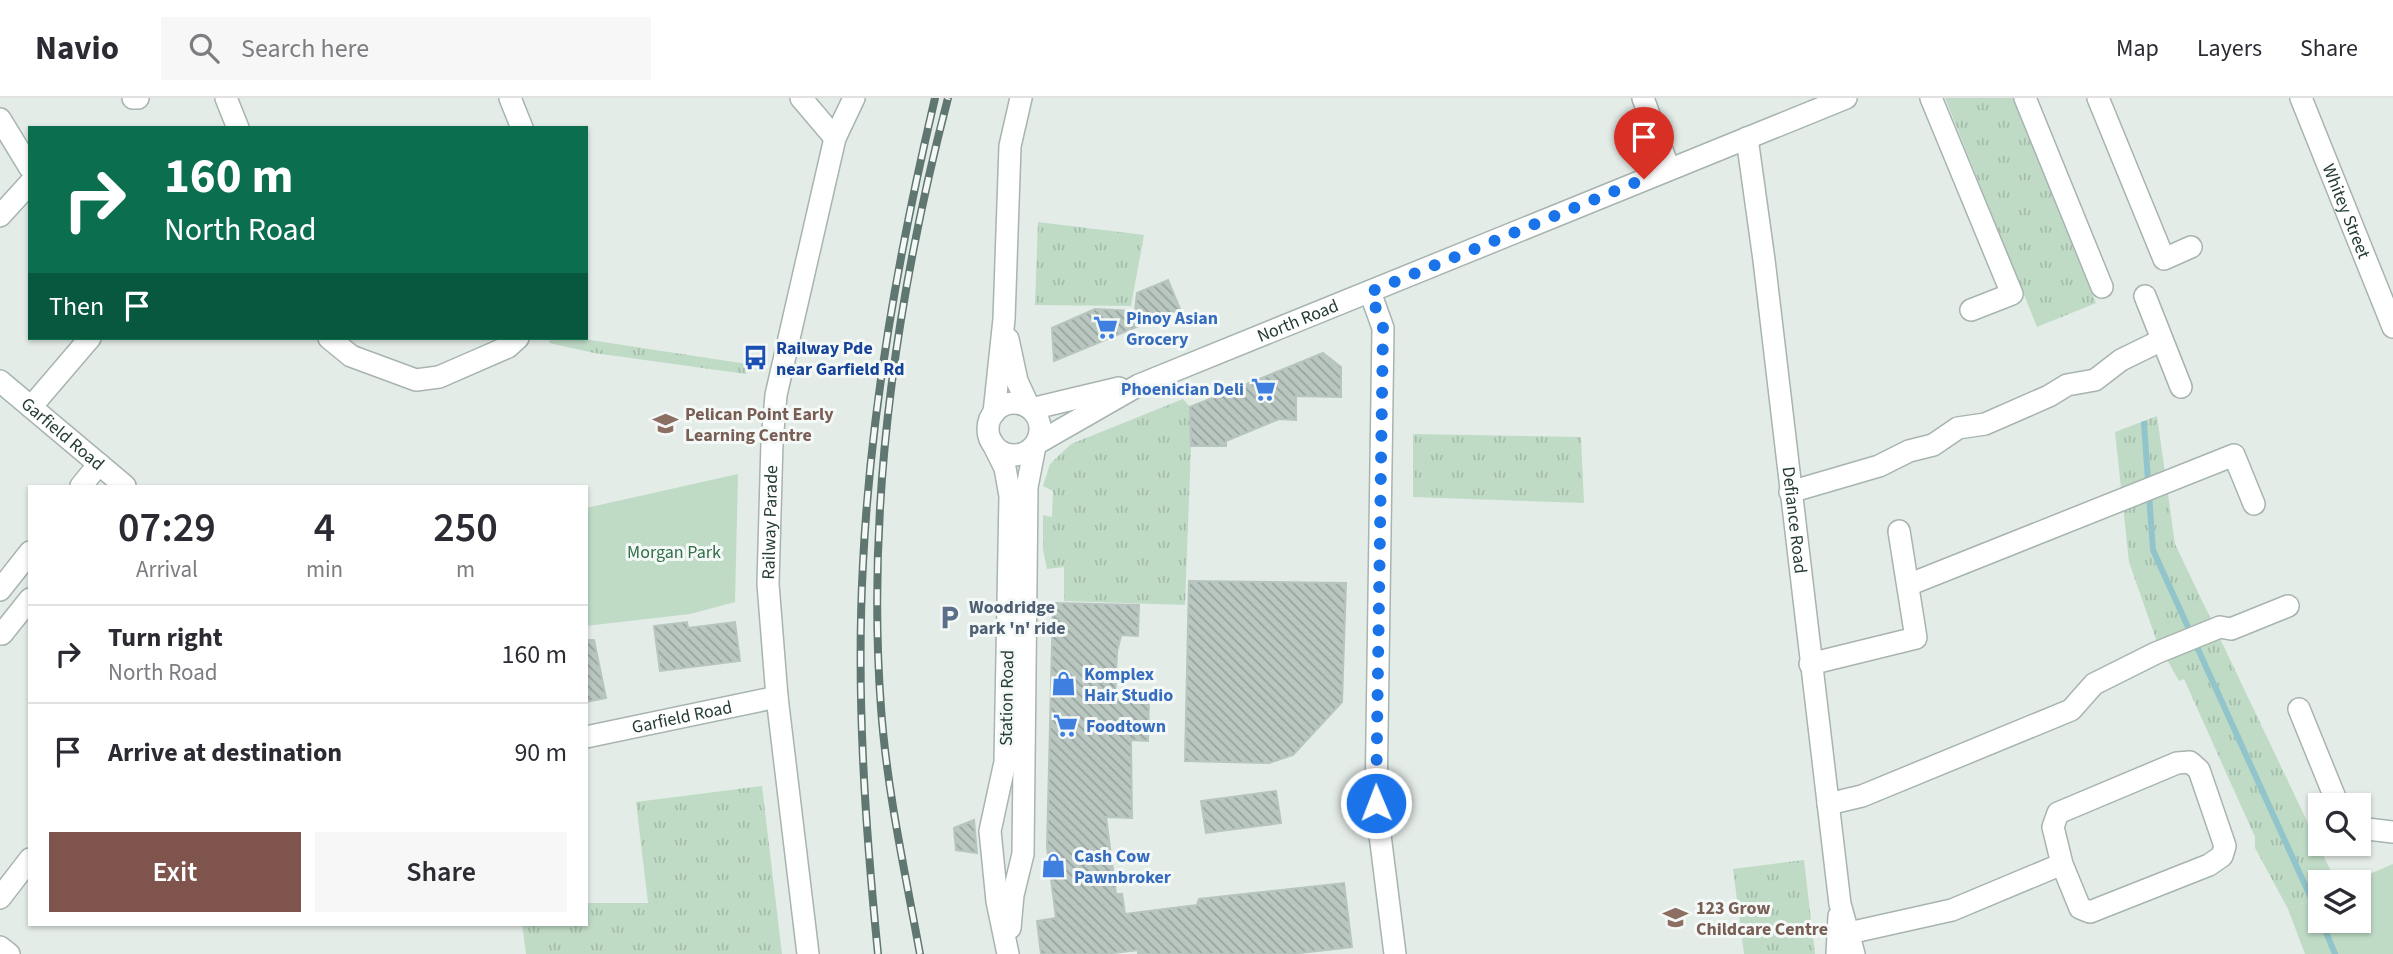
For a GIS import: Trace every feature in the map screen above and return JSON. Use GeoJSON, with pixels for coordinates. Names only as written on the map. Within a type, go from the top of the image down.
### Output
{"type":"FeatureCollection","features":[{"type":"Feature","properties":{"kind":"street"},"geometry":{"type":"LineString","coordinates":[[226,98],[232,126]]}},
{"type":"Feature","properties":{"kind":"street"},"geometry":{"type":"LineString","coordinates":[[510,98],[521,126]]}},
{"type":"Feature","properties":{"kind":"street"},"geometry":{"type":"LineString","coordinates":[[801,98],[835,138]]}},
{"type":"Feature","properties":{"kind":"street","name":"Railway Parade"},"geometry":{"type":"LineString","coordinates":[[808,954],[777,697],[768,584],[773,416],[835,138],[855,98]]}},
{"type":"Feature","properties":{"kind":"street"},"geometry":{"type":"LineString","coordinates":[[1004,320],[1017,381],[1040,426],[1035,445],[1014,455],[1001,452],[992,442],[988,429],[993,414],[1004,320],[1005,206],[1010,146],[1021,98]]}},
{"type":"Feature","properties":{"kind":"street"},"geometry":{"type":"LineString","coordinates":[[1643,98],[1669,169]]}},
{"type":"Feature","properties":{"kind":"street","name":"North Road"},"geometry":{"type":"LineString","coordinates":[[1035,445],[1139,385],[1846,98]]}},
{"type":"Feature","properties":{"kind":"street"},"geometry":{"type":"LineString","coordinates":[[1931,98],[2012,293],[1971,310]]}},
{"type":"Feature","properties":{"kind":"street"},"geometry":{"type":"LineString","coordinates":[[2025,98],[2102,287]]}},
{"type":"Feature","properties":{"kind":"street"},"geometry":{"type":"LineString","coordinates":[[2098,98],[2164,259],[2191,247]]}},
{"type":"Feature","properties":{"kind":"street","name":"Whitey Street"},"geometry":{"type":"LineString","coordinates":[[2301,98],[2393,327]]}},
{"type":"Feature","properties":{"kind":"street"},"geometry":{"type":"LineString","coordinates":[[0,119],[28,165]]}},
{"type":"Feature","properties":{"kind":"street","name":"Defiance Road"},"geometry":{"type":"LineString","coordinates":[[1746,138],[1840,904],[1851,944]]}},
{"type":"Feature","properties":{"kind":"street"},"geometry":{"type":"LineString","coordinates":[[0,216],[28,185]]}},
{"type":"Feature","properties":{"kind":"street"},"geometry":{"type":"LineString","coordinates":[[1370,292],[1383,328],[1376,803],[1395,954]]}},
{"type":"Feature","properties":{"kind":"street"},"geometry":{"type":"LineString","coordinates":[[2145,296],[2181,387]]}},
{"type":"Feature","properties":{"kind":"street"},"geometry":{"type":"LineString","coordinates":[[31,407],[88,340]]}},
{"type":"Feature","properties":{"kind":"street"},"geometry":{"type":"LineString","coordinates":[[331,340],[351,356],[416,380],[439,377],[508,347],[516,340]]}},
{"type":"Feature","properties":{"kind":"street"},"geometry":{"type":"LineString","coordinates":[[1790,492],[1879,466],[1909,451],[1933,445],[1958,428],[1984,424],[2049,396],[2067,385],[2095,380],[2121,360],[2162,340]]}},
{"type":"Feature","properties":{"kind":"street","name":"Garfield Road"},"geometry":{"type":"LineString","coordinates":[[0,381],[121,485]]}},
{"type":"Feature","properties":{"kind":"street","name":"North Road"},"geometry":{"type":"LineString","coordinates":[[1030,408],[1139,385]]}},
{"type":"Feature","properties":{"kind":"street"},"geometry":{"type":"LineString","coordinates":[[993,414],[1010,403],[1030,408]]}},
{"type":"Feature","properties":{"kind":"street","name":"Station Road"},"geometry":{"type":"LineString","coordinates":[[992,442],[1007,475],[1011,509],[1006,762],[992,815],[991,859],[1009,954]]}},
{"type":"Feature","properties":{"kind":"street","name":"Station Road"},"geometry":{"type":"LineString","coordinates":[[1009,954],[1011,908],[1023,853],[1027,487],[1035,445]]}},
{"type":"Feature","properties":{"kind":"street"},"geometry":{"type":"LineString","coordinates":[[1908,585],[2234,455],[2254,504]]}},
{"type":"Feature","properties":{"kind":"street"},"geometry":{"type":"LineString","coordinates":[[82,485],[99,464]]}},
{"type":"Feature","properties":{"kind":"street"},"geometry":{"type":"LineString","coordinates":[[1810,664],[1916,638],[1899,531]]}},
{"type":"Feature","properties":{"kind":"street"},"geometry":{"type":"LineString","coordinates":[[0,590],[28,555]]}},
{"type":"Feature","properties":{"kind":"street"},"geometry":{"type":"LineString","coordinates":[[2,634],[28,602]]}},
{"type":"Feature","properties":{"kind":"street"},"geometry":{"type":"LineString","coordinates":[[1828,804],[1862,796],[2071,710],[2095,684],[2156,653],[2220,627],[2231,629],[2288,606]]}},
{"type":"Feature","properties":{"kind":"street","name":"Garfield Road"},"geometry":{"type":"LineString","coordinates":[[588,737],[777,697]]}},
{"type":"Feature","properties":{"kind":"street"},"geometry":{"type":"LineString","coordinates":[[2299,709],[2333,793]]}},
{"type":"Feature","properties":{"kind":"street"},"geometry":{"type":"LineString","coordinates":[[2190,762],[2199,770],[2225,846],[2222,856],[2208,865],[2090,912],[2080,908],[2062,864],[2053,827],[2058,813],[2177,763],[2190,762]]}},
{"type":"Feature","properties":{"kind":"street"},"geometry":{"type":"LineString","coordinates":[[2371,829],[2393,832]]}},
{"type":"Feature","properties":{"kind":"street"},"geometry":{"type":"LineString","coordinates":[[991,859],[1009,862],[1023,853]]}},
{"type":"Feature","properties":{"kind":"street"},"geometry":{"type":"LineString","coordinates":[[0,898],[28,862]]}},
{"type":"Feature","properties":{"kind":"street"},"geometry":{"type":"LineString","coordinates":[[1851,944],[1952,910],[2062,864]]}},
{"type":"Feature","properties":{"kind":"street","name":"Defiance Road"},"geometry":{"type":"LineString","coordinates":[[1837,954],[1840,904]]}},
{"type":"Feature","properties":{"kind":"street"},"geometry":{"type":"LineString","coordinates":[[0,947],[9,954]]}},
{"type":"Feature","properties":{"kind":"green space"},"geometry":{"type":"Polygon","coordinates":[[[1945,98],[2013,98],[2096,303],[2037,327],[1945,98]]]}},
{"type":"Feature","properties":{"kind":"green space"},"geometry":{"type":"Polygon","coordinates":[[[1038,222],[1144,235],[1131,306],[1035,305],[1038,222]]]}},
{"type":"Feature","properties":{"kind":"green space"},"geometry":{"type":"Polygon","coordinates":[[[550,340],[588,340],[747,364],[746,374],[594,353],[549,343],[550,340]]]}},
{"type":"Feature","properties":{"kind":"green space"},"geometry":{"type":"Polygon","coordinates":[[[1183,399],[1190,407],[1191,446],[1185,605],[1064,601],[1064,567],[1047,569],[1043,550],[1043,515],[1052,517],[1053,491],[1043,486],[1050,464],[1071,444],[1183,399]]]}},
{"type":"Feature","properties":{"kind":"green space"},"geometry":{"type":"Polygon","coordinates":[[[2157,416],[2175,544],[2308,823],[2308,856],[2324,856],[2330,870],[2308,870],[2308,900],[2288,909],[2255,848],[2255,837],[2184,679],[2179,681],[2157,642],[2129,562],[2115,432],[2157,416]]]}},
{"type":"Feature","properties":{"kind":"green space"},"geometry":{"type":"Polygon","coordinates":[[[1413,434],[1581,437],[1584,503],[1413,497],[1413,434]]]}},
{"type":"Feature","properties":{"kind":"green space","name":"Morgan Park"},"geometry":{"type":"Polygon","coordinates":[[[738,474],[735,602],[690,614],[588,626],[588,508],[738,474]]]}},
{"type":"Feature","properties":{"kind":"green space"},"geometry":{"type":"Polygon","coordinates":[[[762,786],[782,954],[526,954],[522,926],[588,926],[588,903],[648,903],[636,802],[762,786]]]}},
{"type":"Feature","properties":{"kind":"green space"},"geometry":{"type":"Polygon","coordinates":[[[1804,860],[1815,954],[1744,954],[1733,869],[1804,860]]]}},
{"type":"Feature","properties":{"kind":"green space"},"geometry":{"type":"Polygon","coordinates":[[[2393,864],[2393,954],[2305,954],[2288,909],[2308,900],[2308,933],[2371,933],[2371,873],[2393,864]]]}},
{"type":"Feature","properties":{"kind":"building"},"geometry":{"type":"Polygon","coordinates":[[[1168,280],[1180,309],[1054,361],[1052,328],[1095,309],[1135,311],[1137,293],[1168,280]]]}},
{"type":"Feature","properties":{"kind":"building"},"geometry":{"type":"Polygon","coordinates":[[[1323,353],[1341,367],[1341,397],[1296,396],[1296,420],[1279,419],[1226,441],[1226,446],[1191,446],[1190,407],[1323,353]]]}},
{"type":"Feature","properties":{"kind":"building"},"geometry":{"type":"Polygon","coordinates":[[[1189,581],[1346,583],[1342,702],[1293,755],[1269,763],[1185,761],[1189,581]]]}},
{"type":"Feature","properties":{"kind":"building"},"geometry":{"type":"Polygon","coordinates":[[[1053,603],[1139,605],[1138,636],[1121,635],[1117,652],[1115,699],[1149,699],[1148,741],[1131,740],[1132,818],[1106,817],[1116,894],[1122,894],[1125,914],[1197,905],[1199,899],[1344,883],[1352,947],[1291,954],[1138,954],[1138,950],[1105,954],[1041,954],[1037,921],[1056,918],[1047,847],[1053,603]]]}},
{"type":"Feature","properties":{"kind":"building"},"geometry":{"type":"Polygon","coordinates":[[[687,622],[688,628],[735,622],[740,661],[660,671],[654,626],[687,622]]]}},
{"type":"Feature","properties":{"kind":"building"},"geometry":{"type":"Polygon","coordinates":[[[588,640],[594,640],[606,698],[588,702],[588,640]]]}},
{"type":"Feature","properties":{"kind":"building"},"geometry":{"type":"Polygon","coordinates":[[[1276,791],[1281,823],[1206,833],[1201,801],[1276,791]]]}},
{"type":"Feature","properties":{"kind":"building"},"geometry":{"type":"Polygon","coordinates":[[[974,820],[977,853],[956,850],[954,828],[974,820]]]}},
{"type":"Feature","properties":{"kind":"waterway"},"geometry":{"type":"LineString","coordinates":[[2144,424],[2153,550],[2308,892]]}},
{"type":"Feature","properties":{"kind":"waterway"},"geometry":{"type":"LineString","coordinates":[[2326,933],[2335,954]]}},
{"type":"Feature","properties":{"kind":"railway"},"geometry":{"type":"LineString","coordinates":[[878,954],[869,856],[861,710],[863,563],[873,446],[888,329],[935,98]]}},
{"type":"Feature","properties":{"kind":"railway"},"geometry":{"type":"LineString","coordinates":[[920,954],[897,831],[884,739],[877,632],[878,555],[882,477],[900,324],[914,247],[948,98]]}},
{"type":"Feature","properties":{"kind":"place","name":"Pinoy Asian Grocery"},"geometry":{"type":"Point","coordinates":[1106,328]}},
{"type":"Feature","properties":{"kind":"place","name":"Railway Pde near Garfield Rd"},"geometry":{"type":"Point","coordinates":[756,358]}},
{"type":"Feature","properties":{"kind":"place","name":"Phoenician Deli"},"geometry":{"type":"Point","coordinates":[1264,389]}},
{"type":"Feature","properties":{"kind":"place","name":"Pelican Point Early Learning Centre"},"geometry":{"type":"Point","coordinates":[665,424]}},
{"type":"Feature","properties":{"kind":"place","name":"Woodridge park 'n' ride"},"geometry":{"type":"Point","coordinates":[949,617]}},
{"type":"Feature","properties":{"kind":"place","name":"Komplex Hair Studio"},"geometry":{"type":"Point","coordinates":[1064,684]}},
{"type":"Feature","properties":{"kind":"place","name":"Foodtown"},"geometry":{"type":"Point","coordinates":[1066,726]}},
{"type":"Feature","properties":{"kind":"place","name":"Cash Cow Pawnbroker"},"geometry":{"type":"Point","coordinates":[1054,866]}},
{"type":"Feature","properties":{"kind":"place","name":"123 Grow Childcare Centre"},"geometry":{"type":"Point","coordinates":[1676,918]}},
{"type":"Feature","properties":{"kind":"route"},"geometry":{"type":"LineString","coordinates":[[1376,803],[1383,328],[1370,292],[1644,179]]}}]}
